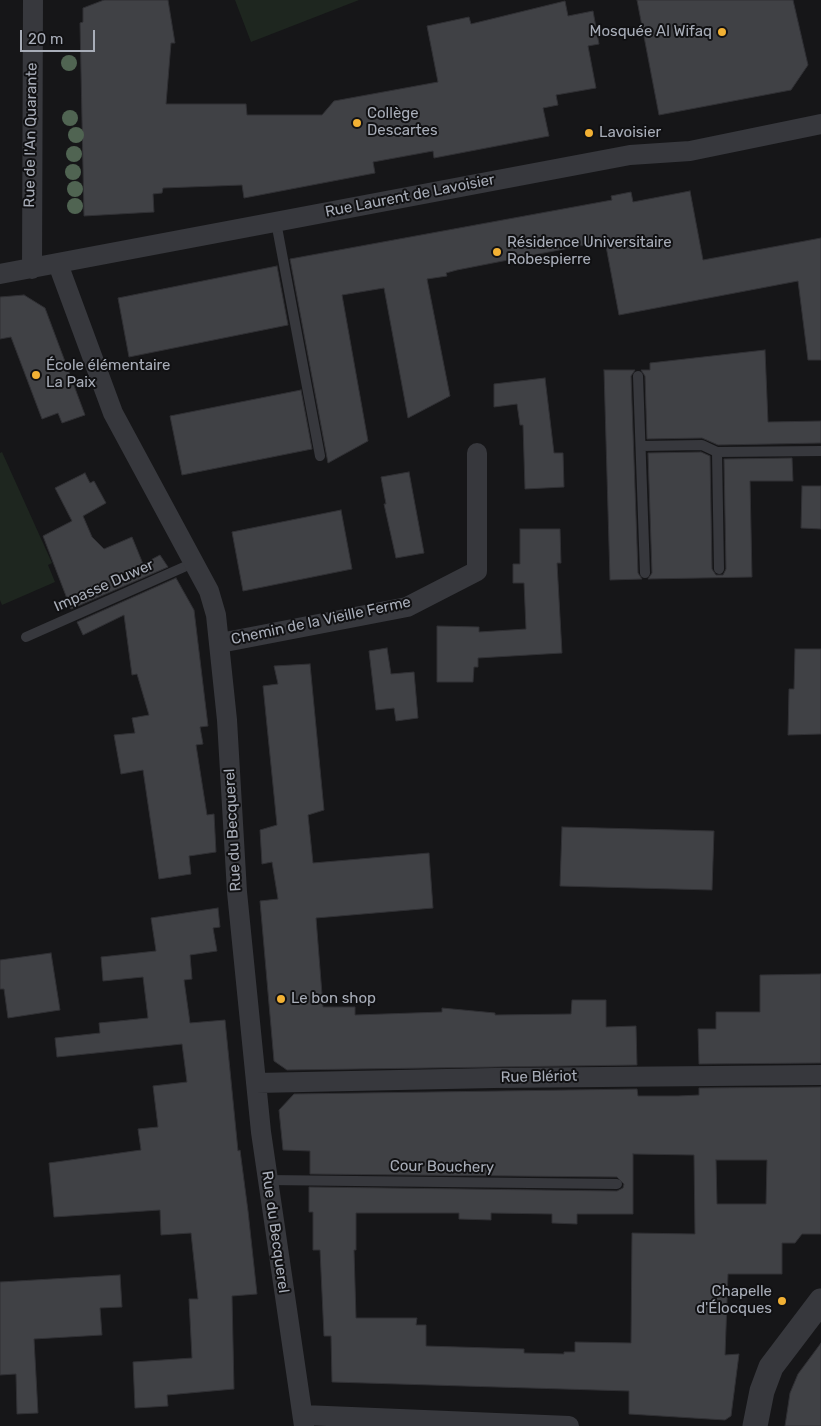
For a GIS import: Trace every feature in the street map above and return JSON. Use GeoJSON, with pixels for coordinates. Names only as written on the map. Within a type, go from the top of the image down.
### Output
{"type":"FeatureCollection","features":[{"type":"Feature","properties":{"kind":"street","name":"Rue de l'An Quarante"},"geometry":{"type":"LineString","coordinates":[[32,269],[33,0]]}},
{"type":"Feature","properties":{"kind":"street","name":"Rue Laurent de Lavoisier"},"geometry":{"type":"LineString","coordinates":[[0,274],[641,153],[690,152],[821,124]]}},
{"type":"Feature","properties":{"kind":"street","name":"Rue du Becquerel"},"geometry":{"type":"LineString","coordinates":[[58,264],[113,414],[209,591],[216,615],[227,720],[234,868],[256,1083],[267,1180],[303,1420]]}},
{"type":"Feature","properties":{"kind":"street","name":"Chemin de la Vieille Ferme"},"geometry":{"type":"LineString","coordinates":[[220,643],[407,607],[477,572],[477,453]]}},
{"type":"Feature","properties":{"kind":"street","name":"Rue Blériot"},"geometry":{"type":"LineString","coordinates":[[256,1083],[494,1078],[821,1075]]}},
{"type":"Feature","properties":{"kind":"street"},"geometry":{"type":"LineString","coordinates":[[755,1426],[762,1391],[771,1367],[821,1301]]}},
{"type":"Feature","properties":{"kind":"street"},"geometry":{"type":"LineString","coordinates":[[303,1420],[569,1426]]}},
{"type":"Feature","properties":{"kind":"lane"},"geometry":{"type":"LineString","coordinates":[[276,222],[320,456]]}},
{"type":"Feature","properties":{"kind":"lane"},"geometry":{"type":"LineString","coordinates":[[638,376],[645,573]]}},
{"type":"Feature","properties":{"kind":"lane"},"geometry":{"type":"LineString","coordinates":[[641,446],[702,444],[717,452],[821,451]]}},
{"type":"Feature","properties":{"kind":"lane"},"geometry":{"type":"LineString","coordinates":[[717,452],[719,569]]}},
{"type":"Feature","properties":{"kind":"lane","name":"Impasse Duwer"},"geometry":{"type":"LineString","coordinates":[[26,637],[193,563]]}},
{"type":"Feature","properties":{"kind":"lane","name":"Cour Bouchery"},"geometry":{"type":"LineString","coordinates":[[267,1180],[617,1184]]}},
{"type":"Feature","properties":{"kind":"shaded area"},"geometry":{"type":"Polygon","coordinates":[[[235,0],[359,0],[251,42],[235,0]]]}},
{"type":"Feature","properties":{"kind":"shaded area"},"geometry":{"type":"Polygon","coordinates":[[[2,452],[52,563],[48,565],[55,582],[2,605],[0,600],[0,453],[2,452]]]}},
{"type":"Feature","properties":{"kind":"building"},"geometry":{"type":"Polygon","coordinates":[[[104,0],[168,0],[175,43],[171,43],[166,104],[246,104],[247,115],[322,115],[334,101],[438,82],[427,26],[469,17],[471,24],[565,1],[568,16],[593,11],[599,44],[588,46],[596,88],[556,95],[558,105],[543,108],[549,136],[434,158],[433,151],[373,162],[375,173],[244,198],[242,185],[163,188],[162,193],[153,194],[154,212],[84,216],[80,23],[83,22],[83,8],[104,0]]]}},
{"type":"Feature","properties":{"kind":"building","name":"Mosquée Al Wifaq"},"geometry":{"type":"Polygon","coordinates":[[[637,0],[793,0],[808,65],[791,90],[659,115],[637,0]]]}},
{"type":"Feature","properties":{"kind":"building"},"geometry":{"type":"Polygon","coordinates":[[[690,191],[703,260],[821,238],[821,360],[808,360],[798,281],[619,315],[605,241],[457,270],[446,273],[447,276],[427,279],[450,396],[408,418],[384,288],[342,295],[368,441],[328,463],[290,259],[612,200],[611,196],[631,192],[633,202],[690,191]]]}},
{"type":"Feature","properties":{"kind":"building"},"geometry":{"type":"Polygon","coordinates":[[[277,266],[288,325],[129,357],[118,298],[277,266]]]}},
{"type":"Feature","properties":{"kind":"building"},"geometry":{"type":"Polygon","coordinates":[[[24,295],[45,308],[85,415],[62,423],[58,413],[42,419],[11,337],[0,339],[0,297],[24,295]]]}},
{"type":"Feature","properties":{"kind":"building"},"geometry":{"type":"Polygon","coordinates":[[[765,350],[768,422],[821,421],[821,443],[718,445],[702,438],[647,439],[645,376],[641,370],[650,370],[650,363],[765,350]]]}},
{"type":"Feature","properties":{"kind":"building"},"geometry":{"type":"Polygon","coordinates":[[[604,370],[635,370],[631,376],[638,573],[642,579],[610,580],[604,370]]]}},
{"type":"Feature","properties":{"kind":"building"},"geometry":{"type":"Polygon","coordinates":[[[545,378],[554,453],[563,453],[564,487],[525,489],[523,425],[520,425],[517,404],[494,407],[494,384],[545,378]]]}},
{"type":"Feature","properties":{"kind":"building"},"geometry":{"type":"Polygon","coordinates":[[[301,390],[312,449],[182,475],[170,416],[301,390]]]}},
{"type":"Feature","properties":{"kind":"building"},"geometry":{"type":"Polygon","coordinates":[[[701,452],[710,456],[712,569],[716,575],[723,575],[726,569],[724,459],[792,458],[793,481],[750,481],[752,577],[648,579],[652,573],[648,453],[701,452]]]}},
{"type":"Feature","properties":{"kind":"building"},"geometry":{"type":"Polygon","coordinates":[[[409,472],[424,553],[396,558],[384,504],[386,504],[381,477],[409,472]]]}},
{"type":"Feature","properties":{"kind":"building"},"geometry":{"type":"Polygon","coordinates":[[[85,473],[90,483],[94,481],[106,503],[83,516],[92,537],[104,549],[132,537],[143,564],[160,555],[168,567],[71,609],[43,536],[72,521],[55,488],[85,473]]]}},
{"type":"Feature","properties":{"kind":"building"},"geometry":{"type":"Polygon","coordinates":[[[802,486],[821,486],[821,529],[801,528],[802,486]]]}},
{"type":"Feature","properties":{"kind":"building"},"geometry":{"type":"Polygon","coordinates":[[[341,510],[352,569],[243,591],[232,532],[341,510]]]}},
{"type":"Feature","properties":{"kind":"building"},"geometry":{"type":"Polygon","coordinates":[[[520,529],[560,529],[561,563],[557,563],[562,653],[478,658],[478,667],[474,667],[473,682],[437,682],[437,626],[479,627],[479,632],[526,629],[524,583],[513,583],[513,564],[520,564],[520,529]]]}},
{"type":"Feature","properties":{"kind":"building"},"geometry":{"type":"Polygon","coordinates":[[[176,578],[194,610],[208,726],[200,727],[203,744],[196,745],[207,815],[214,814],[216,852],[189,856],[191,874],[159,879],[143,770],[121,774],[114,735],[135,733],[132,718],[149,715],[137,674],[132,675],[124,615],[83,635],[77,622],[176,578]]]}},
{"type":"Feature","properties":{"kind":"building"},"geometry":{"type":"Polygon","coordinates":[[[387,648],[391,674],[414,672],[418,718],[396,721],[394,708],[376,710],[369,651],[387,648]]]}},
{"type":"Feature","properties":{"kind":"building"},"geometry":{"type":"Polygon","coordinates":[[[795,649],[821,649],[821,734],[788,735],[789,689],[794,689],[795,649]]]}},
{"type":"Feature","properties":{"kind":"building"},"geometry":{"type":"Polygon","coordinates":[[[310,664],[324,810],[308,815],[313,863],[429,853],[433,908],[316,918],[323,1007],[355,1007],[355,1015],[442,1012],[442,1008],[495,1013],[495,1015],[571,1014],[572,1000],[606,1000],[606,1027],[636,1026],[637,1065],[287,1070],[274,1061],[260,901],[278,899],[272,862],[262,864],[260,830],[277,825],[263,686],[278,684],[274,666],[310,664]]]}},
{"type":"Feature","properties":{"kind":"building"},"geometry":{"type":"Polygon","coordinates":[[[562,827],[714,831],[712,890],[560,886],[562,827]]]}},
{"type":"Feature","properties":{"kind":"building"},"geometry":{"type":"Polygon","coordinates":[[[218,908],[220,927],[213,928],[217,951],[190,955],[192,979],[184,980],[190,1023],[225,1020],[238,1151],[240,1150],[257,1294],[232,1296],[234,1389],[167,1395],[168,1406],[135,1408],[133,1362],[192,1358],[189,1299],[198,1299],[191,1233],[161,1235],[160,1210],[54,1217],[49,1163],[141,1150],[138,1129],[158,1127],[153,1086],[187,1082],[182,1044],[57,1057],[55,1038],[100,1033],[99,1023],[148,1018],[143,977],[103,981],[101,957],[156,951],[151,918],[218,908]]]}},
{"type":"Feature","properties":{"kind":"building"},"geometry":{"type":"Polygon","coordinates":[[[51,953],[60,1010],[8,1018],[4,989],[0,989],[0,960],[51,953]]]}},
{"type":"Feature","properties":{"kind":"building"},"geometry":{"type":"Polygon","coordinates":[[[821,974],[821,1063],[699,1064],[698,1029],[716,1029],[716,1012],[760,1012],[760,975],[821,974]]]}},
{"type":"Feature","properties":{"kind":"building"},"geometry":{"type":"Polygon","coordinates":[[[821,1087],[821,1234],[802,1234],[795,1243],[782,1243],[782,1274],[728,1274],[725,1355],[739,1354],[731,1416],[725,1420],[629,1414],[629,1391],[332,1382],[331,1336],[324,1336],[320,1250],[313,1250],[313,1212],[309,1212],[309,1187],[617,1191],[623,1188],[624,1184],[617,1177],[310,1174],[310,1151],[283,1150],[279,1110],[294,1094],[637,1089],[638,1096],[678,1096],[699,1095],[699,1088],[821,1087]],[[633,1154],[633,1214],[577,1214],[577,1224],[552,1223],[552,1214],[491,1213],[491,1220],[459,1219],[459,1213],[356,1213],[356,1250],[354,1250],[356,1318],[417,1318],[416,1325],[426,1325],[426,1346],[524,1349],[524,1353],[564,1354],[564,1352],[575,1352],[575,1342],[631,1343],[632,1233],[695,1234],[694,1155],[633,1154]],[[716,1160],[717,1204],[766,1204],[767,1160],[716,1160]]]}},
{"type":"Feature","properties":{"kind":"building"},"geometry":{"type":"Polygon","coordinates":[[[120,1275],[122,1307],[100,1308],[102,1335],[34,1339],[38,1413],[17,1414],[16,1374],[0,1375],[0,1282],[120,1275]]]}},
{"type":"Feature","properties":{"kind":"building"},"geometry":{"type":"Polygon","coordinates":[[[821,1343],[821,1426],[785,1426],[790,1393],[798,1374],[821,1343]]]}},
{"type":"Feature","properties":{"kind":"place","name":"Mosquée Al Wifaq"},"geometry":{"type":"Point","coordinates":[722,32]}},
{"type":"Feature","properties":{"kind":"place","name":"Collège Descartes"},"geometry":{"type":"Point","coordinates":[357,123]}},
{"type":"Feature","properties":{"kind":"place","name":"Lavoisier"},"geometry":{"type":"Point","coordinates":[589,133]}},
{"type":"Feature","properties":{"kind":"place","name":"Résidence Universitaire Robespierre"},"geometry":{"type":"Point","coordinates":[497,252]}},
{"type":"Feature","properties":{"kind":"place","name":"École élémentaire La Paix"},"geometry":{"type":"Point","coordinates":[36,375]}},
{"type":"Feature","properties":{"kind":"place","name":"Le bon shop"},"geometry":{"type":"Point","coordinates":[281,999]}},
{"type":"Feature","properties":{"kind":"place","name":"Chapelle d'Élocques"},"geometry":{"type":"Point","coordinates":[782,1301]}}]}
